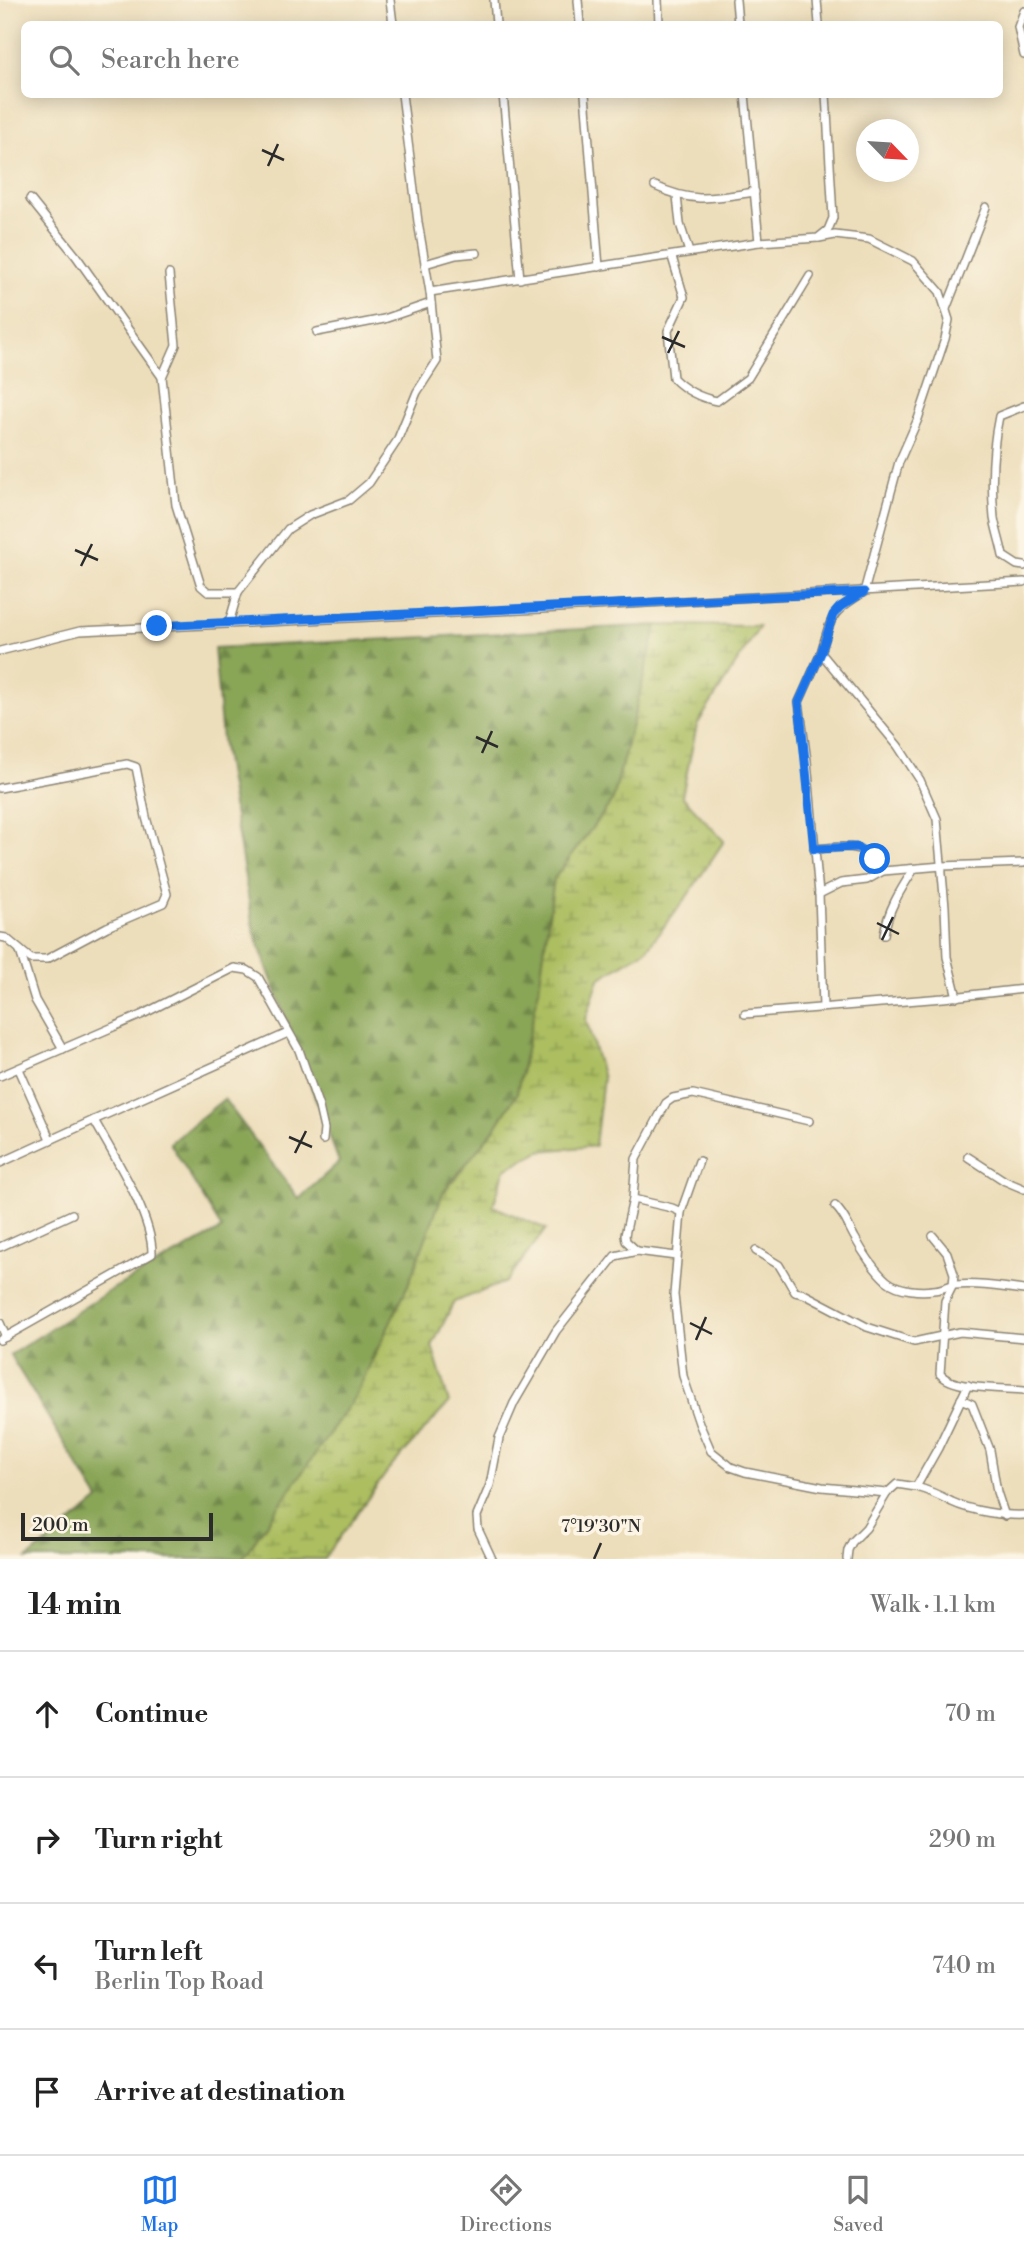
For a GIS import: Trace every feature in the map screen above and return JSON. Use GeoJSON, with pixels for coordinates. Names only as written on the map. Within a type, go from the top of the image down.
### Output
{"type":"FeatureCollection","features":[{"type":"Feature","properties":{"kind":"street"},"geometry":{"type":"LineString","coordinates":[[390,0],[393,21]]}},
{"type":"Feature","properties":{"kind":"street"},"geometry":{"type":"LineString","coordinates":[[494,0],[496,21]]}},
{"type":"Feature","properties":{"kind":"street"},"geometry":{"type":"LineString","coordinates":[[578,0],[580,21]]}},
{"type":"Feature","properties":{"kind":"street"},"geometry":{"type":"LineString","coordinates":[[658,0],[659,21]]}},
{"type":"Feature","properties":{"kind":"street"},"geometry":{"type":"LineString","coordinates":[[736,0],[738,21]]}},
{"type":"Feature","properties":{"kind":"street"},"geometry":{"type":"LineString","coordinates":[[817,0],[819,21]]}},
{"type":"Feature","properties":{"kind":"street"},"geometry":{"type":"LineString","coordinates":[[1024,11],[1018,27],[1024,55]]}},
{"type":"Feature","properties":{"kind":"street"},"geometry":{"type":"LineString","coordinates":[[229,623],[238,592],[288,529],[310,515],[349,500],[369,483],[397,440],[416,392],[437,360],[403,98]]}},
{"type":"Feature","properties":{"kind":"street"},"geometry":{"type":"LineString","coordinates":[[503,98],[520,279]]}},
{"type":"Feature","properties":{"kind":"street"},"geometry":{"type":"LineString","coordinates":[[585,98],[599,267]]}},
{"type":"Feature","properties":{"kind":"street"},"geometry":{"type":"LineString","coordinates":[[745,98],[760,242]]}},
{"type":"Feature","properties":{"kind":"street"},"geometry":{"type":"LineString","coordinates":[[818,238],[828,230],[833,218],[826,98]]}},
{"type":"Feature","properties":{"kind":"street"},"geometry":{"type":"LineString","coordinates":[[655,186],[677,197],[708,199],[755,192]]}},
{"type":"Feature","properties":{"kind":"street"},"geometry":{"type":"LineString","coordinates":[[677,197],[680,224],[689,253]]}},
{"type":"Feature","properties":{"kind":"street"},"geometry":{"type":"LineString","coordinates":[[30,199],[76,256],[162,377],[176,505],[199,582],[208,592],[238,592]]}},
{"type":"Feature","properties":{"kind":"street"},"geometry":{"type":"LineString","coordinates":[[946,309],[986,207]]}},
{"type":"Feature","properties":{"kind":"street"},"geometry":{"type":"LineString","coordinates":[[430,292],[760,242],[835,235],[869,239],[902,255],[922,270],[940,292],[948,320],[945,339],[918,419],[900,462],[864,592],[840,607],[833,615],[821,653],[799,702],[819,894],[823,1007]]}},
{"type":"Feature","properties":{"kind":"street"},"geometry":{"type":"LineString","coordinates":[[425,264],[456,255],[477,253]]}},
{"type":"Feature","properties":{"kind":"street"},"geometry":{"type":"LineString","coordinates":[[672,257],[684,296],[668,331],[673,378],[696,395],[713,401],[717,401],[748,378],[810,276]]}},
{"type":"Feature","properties":{"kind":"street"},"geometry":{"type":"LineString","coordinates":[[162,377],[176,345],[169,274]]}},
{"type":"Feature","properties":{"kind":"street"},"geometry":{"type":"LineString","coordinates":[[317,332],[384,319],[431,303]]}},
{"type":"Feature","properties":{"kind":"street"},"geometry":{"type":"LineString","coordinates":[[1024,406],[999,416],[994,437],[992,477],[995,520],[1003,556],[1017,565],[1024,566]]}},
{"type":"Feature","properties":{"kind":"street"},"geometry":{"type":"LineString","coordinates":[[0,651],[80,631],[1024,582]]}},
{"type":"Feature","properties":{"kind":"street"},"geometry":{"type":"LineString","coordinates":[[821,653],[898,746],[920,780],[937,819],[947,957],[957,997]]}},
{"type":"Feature","properties":{"kind":"street"},"geometry":{"type":"LineString","coordinates":[[0,788],[127,764],[136,767],[146,817],[167,894],[163,903],[107,927],[47,959],[36,960],[19,951],[6,938],[0,937]]}},
{"type":"Feature","properties":{"kind":"street"},"geometry":{"type":"LineString","coordinates":[[814,849],[857,847],[875,859],[883,871]]}},
{"type":"Feature","properties":{"kind":"street"},"geometry":{"type":"LineString","coordinates":[[819,894],[841,883],[867,880],[883,871],[1024,863]]}},
{"type":"Feature","properties":{"kind":"street"},"geometry":{"type":"LineString","coordinates":[[884,935],[900,890],[914,869]]}},
{"type":"Feature","properties":{"kind":"street"},"geometry":{"type":"LineString","coordinates":[[19,951],[35,1000],[63,1049]]}},
{"type":"Feature","properties":{"kind":"street"},"geometry":{"type":"LineString","coordinates":[[0,1076],[141,1015],[234,968],[247,970],[258,977],[299,1050],[319,1107],[324,1129],[323,1140]]}},
{"type":"Feature","properties":{"kind":"street"},"geometry":{"type":"LineString","coordinates":[[745,1014],[1024,989]]}},
{"type":"Feature","properties":{"kind":"street"},"geometry":{"type":"LineString","coordinates":[[0,1163],[288,1033]]}},
{"type":"Feature","properties":{"kind":"street"},"geometry":{"type":"LineString","coordinates":[[19,1069],[50,1139]]}},
{"type":"Feature","properties":{"kind":"street"},"geometry":{"type":"LineString","coordinates":[[637,1251],[626,1241],[625,1235],[633,1199],[636,1159],[666,1103],[673,1098],[693,1094],[809,1121]]}},
{"type":"Feature","properties":{"kind":"street"},"geometry":{"type":"LineString","coordinates":[[0,1323],[3,1338],[152,1254],[146,1224],[129,1183],[94,1120]]}},
{"type":"Feature","properties":{"kind":"street"},"geometry":{"type":"LineString","coordinates":[[968,1157],[1005,1181],[1024,1189]]}},
{"type":"Feature","properties":{"kind":"street"},"geometry":{"type":"LineString","coordinates":[[699,1161],[681,1212],[674,1295],[683,1376],[711,1451],[731,1467],[745,1472],[822,1487],[887,1493]]}},
{"type":"Feature","properties":{"kind":"street"},"geometry":{"type":"LineString","coordinates":[[633,1199],[681,1212]]}},
{"type":"Feature","properties":{"kind":"street"},"geometry":{"type":"LineString","coordinates":[[835,1206],[842,1212],[856,1240],[886,1281],[913,1290],[993,1285],[1024,1290]]}},
{"type":"Feature","properties":{"kind":"street"},"geometry":{"type":"LineString","coordinates":[[0,1247],[72,1214]]}},
{"type":"Feature","properties":{"kind":"street"},"geometry":{"type":"LineString","coordinates":[[933,1236],[943,1247],[953,1267],[953,1286],[945,1301],[940,1374],[949,1382],[1024,1391]]}},
{"type":"Feature","properties":{"kind":"street"},"geometry":{"type":"LineString","coordinates":[[492,1559],[478,1529],[477,1516],[491,1485],[499,1438],[514,1403],[556,1331],[615,1256],[637,1251],[676,1256]]}},
{"type":"Feature","properties":{"kind":"street"},"geometry":{"type":"LineString","coordinates":[[756,1251],[779,1265],[795,1292],[804,1294],[867,1327],[914,1342],[960,1332],[1024,1338]]}},
{"type":"Feature","properties":{"kind":"street"},"geometry":{"type":"LineString","coordinates":[[916,1487],[968,1385]]}},
{"type":"Feature","properties":{"kind":"street"},"geometry":{"type":"LineString","coordinates":[[961,1399],[972,1404],[986,1439],[1005,1516]]}},
{"type":"Feature","properties":{"kind":"street"},"geometry":{"type":"LineString","coordinates":[[847,1559],[852,1542],[866,1528],[887,1493],[897,1484],[937,1492],[954,1503],[1005,1516],[1024,1515]]}},
{"type":"Feature","properties":{"kind":"green space"},"geometry":{"type":"Polygon","coordinates":[[[657,625],[613,800],[554,879],[539,989],[517,1093],[496,1127],[443,1193],[409,1283],[355,1397],[242,1559],[27,1559],[99,1500],[10,1355],[114,1288],[222,1229],[170,1143],[224,1099],[299,1199],[339,1162],[254,932],[222,740],[214,648],[657,625]]]}},
{"type":"Feature","properties":{"kind":"green space"},"geometry":{"type":"Polygon","coordinates":[[[657,625],[760,626],[697,725],[682,796],[724,841],[686,898],[646,950],[599,979],[586,1019],[603,1078],[595,1146],[540,1151],[505,1169],[493,1206],[546,1229],[506,1282],[454,1302],[432,1346],[449,1403],[390,1468],[324,1559],[242,1559],[355,1397],[409,1283],[443,1193],[496,1127],[517,1093],[539,989],[554,879],[613,800],[657,625]]]}},
{"type":"Feature","properties":{"kind":"route"},"geometry":{"type":"LineString","coordinates":[[157,626],[864,592],[840,607],[833,615],[821,653],[799,702],[814,849],[857,847],[875,859]]}}]}
